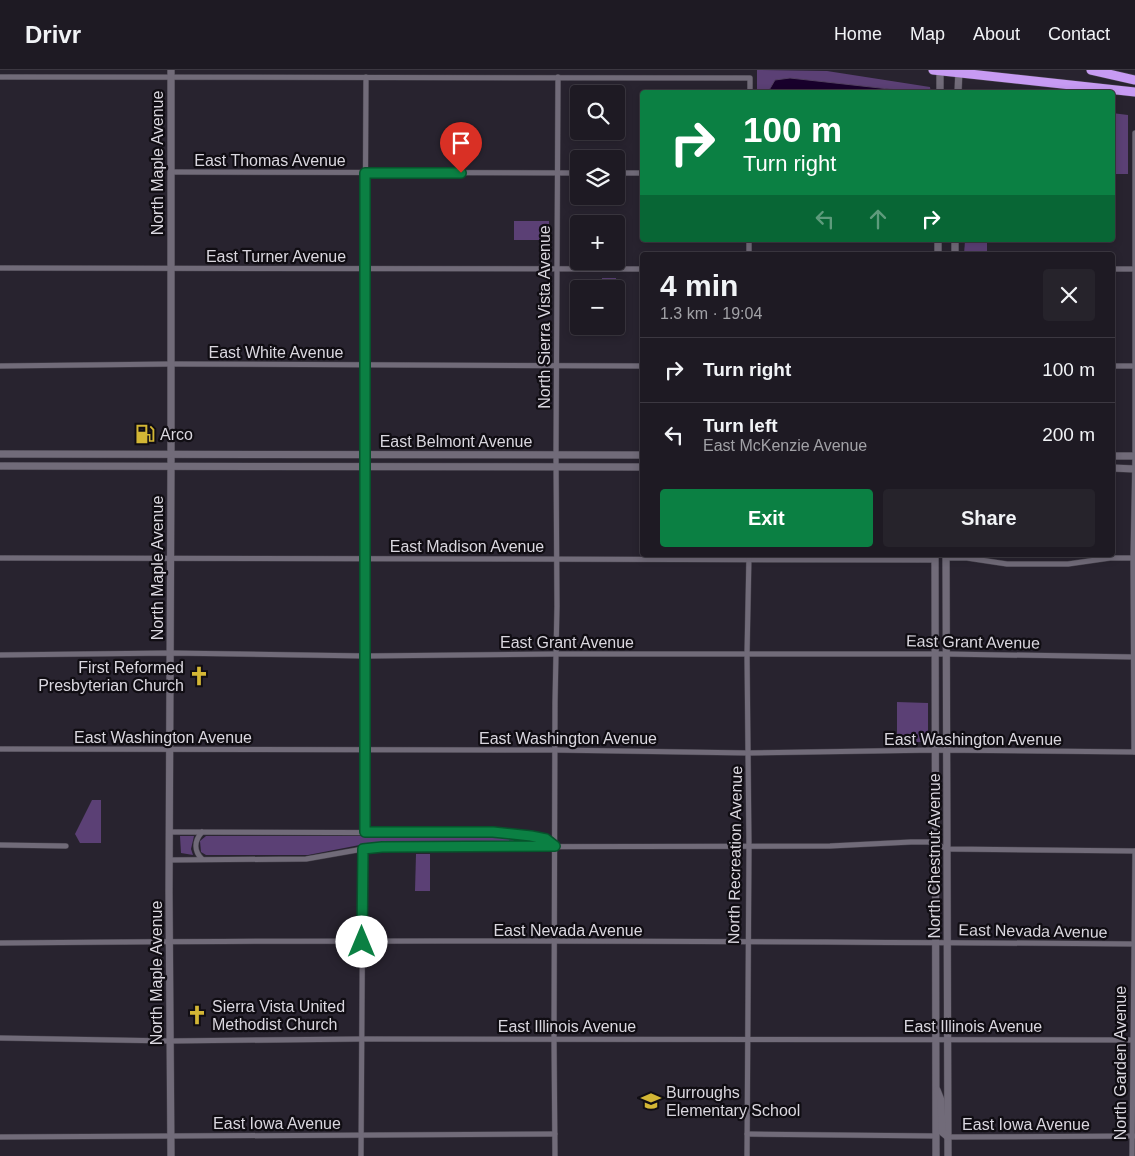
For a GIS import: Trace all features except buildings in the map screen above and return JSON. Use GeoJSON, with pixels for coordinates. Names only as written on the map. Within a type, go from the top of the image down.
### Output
{"type":"FeatureCollection","features":[{"type":"Feature","properties":{"kind":"highway"},"geometry":{"type":"LineString","coordinates":[[933,70],[959,71],[1135,92]]}},
{"type":"Feature","properties":{"kind":"highway"},"geometry":{"type":"LineString","coordinates":[[1091,70],[1135,80]]}},
{"type":"Feature","properties":{"kind":"main road"},"geometry":{"type":"LineString","coordinates":[[940,70],[940,90]]}},
{"type":"Feature","properties":{"kind":"main road"},"geometry":{"type":"LineString","coordinates":[[958,90],[959,71]]}},
{"type":"Feature","properties":{"kind":"main road","name":"North Maple Avenue"},"geometry":{"type":"LineString","coordinates":[[171,73],[169,832],[171,1156]]}},
{"type":"Feature","properties":{"kind":"main road","name":"East Belmont Avenue"},"geometry":{"type":"LineString","coordinates":[[0,454],[640,455]]}},
{"type":"Feature","properties":{"kind":"main road"},"geometry":{"type":"LineString","coordinates":[[1115,456],[1135,456]]}},
{"type":"Feature","properties":{"kind":"main road","name":"East Belmont Avenue"},"geometry":{"type":"LineString","coordinates":[[0,466],[640,467]]}},
{"type":"Feature","properties":{"kind":"main road"},"geometry":{"type":"LineString","coordinates":[[1115,468],[1135,468]]}},
{"type":"Feature","properties":{"kind":"main road","name":"North Chestnut Avenue"},"geometry":{"type":"LineString","coordinates":[[935,557],[936,1156]]}},
{"type":"Feature","properties":{"kind":"main road","name":"North Chestnut Avenue"},"geometry":{"type":"LineString","coordinates":[[946,557],[948,1156]]}},
{"type":"Feature","properties":{"kind":"main road"},"geometry":{"type":"LineString","coordinates":[[936,1088],[941,1100],[942,1132],[948,1137]]}},
{"type":"Feature","properties":{"kind":"street"},"geometry":{"type":"LineString","coordinates":[[0,76],[171,73],[366,77],[750,78],[750,90]]}},
{"type":"Feature","properties":{"kind":"street"},"geometry":{"type":"LineString","coordinates":[[365,832],[366,77]]}},
{"type":"Feature","properties":{"kind":"street","name":"North Sierra Vista Avenue"},"geometry":{"type":"LineString","coordinates":[[555,1156],[554,942],[558,77]]}},
{"type":"Feature","properties":{"kind":"street"},"geometry":{"type":"LineString","coordinates":[[1135,134],[1135,468],[1133,558],[1135,752]]}},
{"type":"Feature","properties":{"kind":"street","name":"East Thomas Avenue"},"geometry":{"type":"LineString","coordinates":[[171,172],[570,173]]}},
{"type":"Feature","properties":{"kind":"street"},"geometry":{"type":"LineString","coordinates":[[625,173],[640,173]]}},
{"type":"Feature","properties":{"kind":"street","name":"East Turner Avenue"},"geometry":{"type":"LineString","coordinates":[[0,268],[640,269]]}},
{"type":"Feature","properties":{"kind":"street"},"geometry":{"type":"LineString","coordinates":[[1115,269],[1135,269]]}},
{"type":"Feature","properties":{"kind":"street","name":"East White Avenue"},"geometry":{"type":"LineString","coordinates":[[0,366],[171,364],[640,366]]}},
{"type":"Feature","properties":{"kind":"street"},"geometry":{"type":"LineString","coordinates":[[1115,366],[1135,366]]}},
{"type":"Feature","properties":{"kind":"street","name":"North Recreation Avenue"},"geometry":{"type":"LineString","coordinates":[[747,1156],[749,753],[747,654],[749,557]]}},
{"type":"Feature","properties":{"kind":"street","name":"East Madison Avenue"},"geometry":{"type":"LineString","coordinates":[[0,558],[557,559],[935,557]]}},
{"type":"Feature","properties":{"kind":"street"},"geometry":{"type":"LineString","coordinates":[[956,557],[1007,564],[1068,564],[1110,558],[1133,558]]}},
{"type":"Feature","properties":{"kind":"street","name":"East Grant Avenue"},"geometry":{"type":"LineString","coordinates":[[0,655],[170,653],[366,656],[947,654],[1134,657]]}},
{"type":"Feature","properties":{"kind":"street","name":"East Washington Avenue"},"geometry":{"type":"LineString","coordinates":[[0,749],[555,750],[749,753],[936,750],[1135,752]]}},
{"type":"Feature","properties":{"kind":"street"},"geometry":{"type":"LineString","coordinates":[[169,832],[493,832],[546,839],[555,846]]}},
{"type":"Feature","properties":{"kind":"street"},"geometry":{"type":"LineString","coordinates":[[202,832],[196,842],[196,850],[202,859]]}},
{"type":"Feature","properties":{"kind":"street"},"geometry":{"type":"LineString","coordinates":[[169,860],[306,859],[382,847],[830,846],[911,842],[930,842],[948,849],[1135,851]]}},
{"type":"Feature","properties":{"kind":"street"},"geometry":{"type":"LineString","coordinates":[[0,845],[66,846]]}},
{"type":"Feature","properties":{"kind":"street"},"geometry":{"type":"LineString","coordinates":[[361,1156],[363,849]]}},
{"type":"Feature","properties":{"kind":"street","name":"North Garden Avenue"},"geometry":{"type":"LineString","coordinates":[[1132,1156],[1134,1136],[1135,851]]}},
{"type":"Feature","properties":{"kind":"street","name":"East Nevada Avenue"},"geometry":{"type":"LineString","coordinates":[[0,943],[170,941],[1135,944]]}},
{"type":"Feature","properties":{"kind":"street","name":"East Illinois Avenue"},"geometry":{"type":"LineString","coordinates":[[0,1038],[170,1041],[747,1038],[1134,1040]]}},
{"type":"Feature","properties":{"kind":"street","name":"East Iowa Avenue"},"geometry":{"type":"LineString","coordinates":[[0,1137],[555,1134]]}},
{"type":"Feature","properties":{"kind":"street"},"geometry":{"type":"LineString","coordinates":[[747,1134],[936,1136]]}},
{"type":"Feature","properties":{"kind":"street","name":"East Iowa Avenue"},"geometry":{"type":"LineString","coordinates":[[948,1137],[1134,1136]]}},
{"type":"Feature","properties":{"kind":"shaded area"},"geometry":{"type":"Polygon","coordinates":[[[757,70],[827,71],[930,87],[931,90],[757,90],[757,70]]]}},
{"type":"Feature","properties":{"kind":"shaded area"},"geometry":{"type":"Polygon","coordinates":[[[790,78],[898,90],[769,90],[775,80],[790,78]]]}},
{"type":"Feature","properties":{"kind":"shaded area"},"geometry":{"type":"Polygon","coordinates":[[[1115,113],[1128,115],[1128,174],[1115,174],[1115,113]]]}},
{"type":"Feature","properties":{"kind":"shaded area"},"geometry":{"type":"Polygon","coordinates":[[[514,221],[549,221],[549,240],[514,240],[514,221]]]}},
{"type":"Feature","properties":{"kind":"shaded area"},"geometry":{"type":"Polygon","coordinates":[[[965,242],[987,242],[987,252],[964,252],[965,242]]]}},
{"type":"Feature","properties":{"kind":"shaded area"},"geometry":{"type":"Polygon","coordinates":[[[602,278],[616,278],[616,280],[602,280],[602,278]]]}},
{"type":"Feature","properties":{"kind":"shaded area"},"geometry":{"type":"Polygon","coordinates":[[[897,702],[928,703],[928,742],[897,742],[897,702]]]}},
{"type":"Feature","properties":{"kind":"shaded area"},"geometry":{"type":"Polygon","coordinates":[[[92,800],[101,800],[101,843],[80,843],[75,834],[92,800]]]}},
{"type":"Feature","properties":{"kind":"shaded area"},"geometry":{"type":"Polygon","coordinates":[[[180,836],[194,836],[191,849],[193,855],[181,853],[180,836]]]}},
{"type":"Feature","properties":{"kind":"shaded area"},"geometry":{"type":"Polygon","coordinates":[[[206,836],[485,836],[546,844],[370,843],[308,855],[206,855],[201,852],[200,841],[206,836]]]}},
{"type":"Feature","properties":{"kind":"shaded area"},"geometry":{"type":"Polygon","coordinates":[[[416,854],[430,854],[430,891],[415,891],[416,854]]]}},
{"type":"Feature","properties":{"kind":"place","name":"Arco"},"geometry":{"type":"Point","coordinates":[145,434]}},
{"type":"Feature","properties":{"kind":"place","name":"First Reformed Presbyterian Church"},"geometry":{"type":"Point","coordinates":[199,676]}},
{"type":"Feature","properties":{"kind":"place","name":"Sierra Vista United Methodist Church"},"geometry":{"type":"Point","coordinates":[197,1015]}},
{"type":"Feature","properties":{"kind":"place","name":"Burroughs Elementary School"},"geometry":{"type":"Point","coordinates":[651,1101]}},
{"type":"Feature","properties":{"kind":"route"},"geometry":{"type":"LineString","coordinates":[[362,942],[363,849],[382,847],[555,846],[546,839],[493,832],[365,832],[365,173],[461,173]]}}]}
